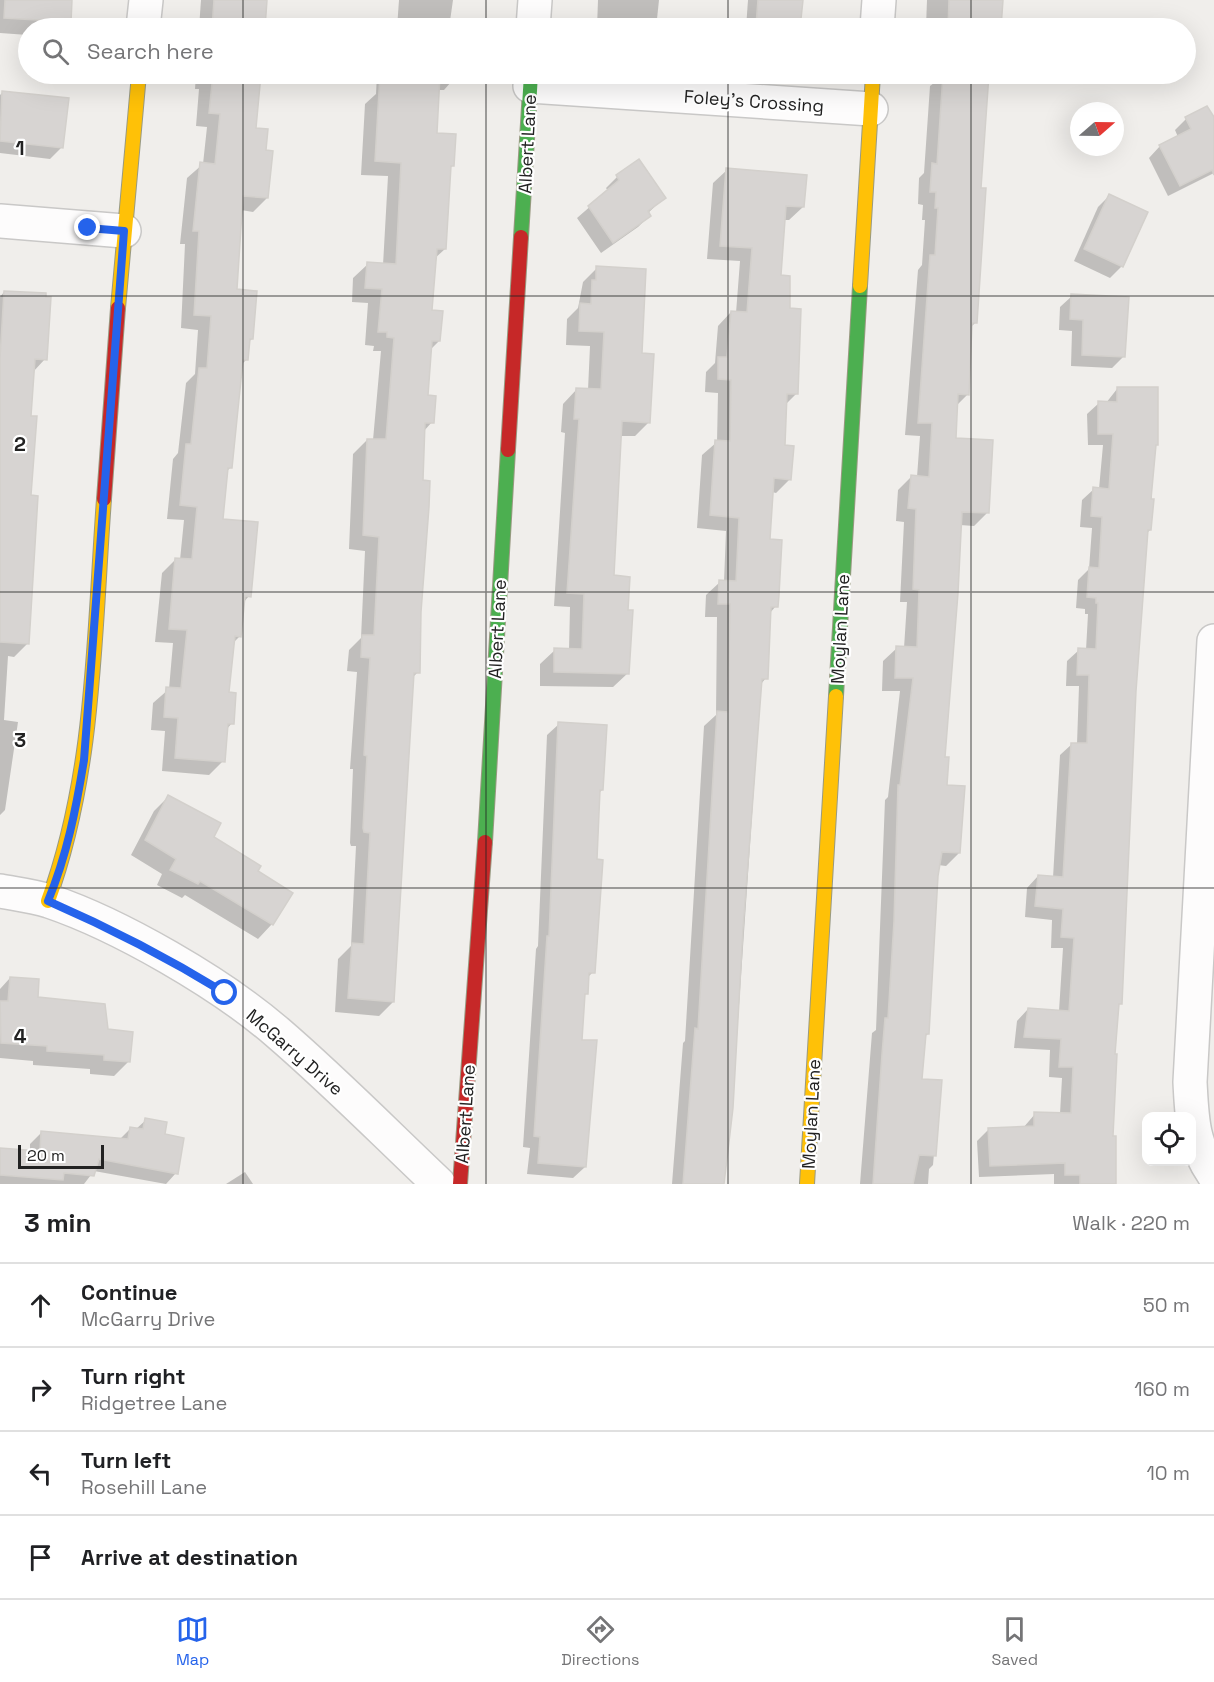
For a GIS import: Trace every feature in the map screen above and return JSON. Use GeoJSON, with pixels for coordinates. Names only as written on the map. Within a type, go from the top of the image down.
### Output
{"type":"FeatureCollection","features":[{"type":"Feature","properties":{"kind":"street"},"geometry":{"type":"LineString","coordinates":[[144,18],[146,0]]}},
{"type":"Feature","properties":{"kind":"street"},"geometry":{"type":"LineString","coordinates":[[534,18],[535,0]]}},
{"type":"Feature","properties":{"kind":"street"},"geometry":{"type":"LineString","coordinates":[[878,18],[879,0]]}},
{"type":"Feature","properties":{"kind":"street"},"geometry":{"type":"LineString","coordinates":[[48,901],[62,867],[76,813],[84,760],[124,231],[138,84]]}},
{"type":"Feature","properties":{"kind":"street","name":"Albert Lane"},"geometry":{"type":"LineString","coordinates":[[460,1184],[484,852],[531,84]]}},
{"type":"Feature","properties":{"kind":"street","name":"Foley's Crossing"},"geometry":{"type":"LineString","coordinates":[[578,84],[871,109]]}},
{"type":"Feature","properties":{"kind":"street","name":"Moylan Lane"},"geometry":{"type":"LineString","coordinates":[[807,1184],[872,84]]}},
{"type":"Feature","properties":{"kind":"street"},"geometry":{"type":"LineString","coordinates":[[0,221],[124,231]]}},
{"type":"Feature","properties":{"kind":"street"},"geometry":{"type":"LineString","coordinates":[[1214,641],[1190,1082],[1192,1126],[1200,1154],[1214,1175]]}},
{"type":"Feature","properties":{"kind":"street","name":"McGarry Drive"},"geometry":{"type":"LineString","coordinates":[[0,891],[48,901],[107,927],[171,960],[225,993],[276,1031],[440,1184]]}},
{"type":"Feature","properties":{"kind":"building"},"geometry":{"type":"Polygon","coordinates":[[[5,0],[72,0],[71,18],[4,18],[5,0]]]}},
{"type":"Feature","properties":{"kind":"building"},"geometry":{"type":"Polygon","coordinates":[[[214,0],[267,0],[266,18],[213,18],[214,0]]]}},
{"type":"Feature","properties":{"kind":"building"},"geometry":{"type":"Polygon","coordinates":[[[758,0],[803,0],[801,18],[757,18],[758,0]]]}},
{"type":"Feature","properties":{"kind":"building"},"geometry":{"type":"Polygon","coordinates":[[[949,0],[1003,0],[1002,18],[948,18],[949,0]]]}},
{"type":"Feature","properties":{"kind":"building"},"geometry":{"type":"Polygon","coordinates":[[[212,84],[260,84],[256,128],[268,129],[266,150],[273,151],[268,198],[243,196],[237,289],[257,291],[253,339],[250,339],[248,360],[243,360],[232,468],[228,468],[223,519],[258,522],[251,597],[245,596],[241,637],[235,636],[229,692],[236,693],[234,724],[228,724],[225,762],[175,758],[178,718],[164,717],[166,687],[181,688],[187,630],[169,629],[175,558],[192,559],[197,507],[180,505],[186,444],[191,444],[199,368],[207,368],[211,316],[194,315],[199,231],[193,231],[200,162],[215,164],[220,114],[209,113],[212,84]]]}},
{"type":"Feature","properties":{"kind":"building"},"geometry":{"type":"Polygon","coordinates":[[[379,84],[439,84],[437,133],[456,134],[454,166],[451,166],[446,249],[437,249],[432,310],[443,311],[440,341],[432,341],[428,395],[436,396],[434,423],[425,423],[423,480],[430,481],[429,507],[421,612],[420,673],[414,673],[394,1002],[348,998],[352,943],[364,944],[370,833],[364,832],[363,828],[367,756],[364,755],[370,658],[361,657],[362,635],[374,635],[379,537],[363,535],[367,439],[386,439],[394,338],[387,337],[387,332],[378,332],[382,289],[365,288],[367,262],[396,264],[401,163],[375,161],[379,84]]]}},
{"type":"Feature","properties":{"kind":"building"},"geometry":{"type":"Polygon","coordinates":[[[942,84],[988,84],[981,188],[986,188],[977,323],[972,323],[969,395],[958,394],[956,438],[993,440],[989,513],[962,512],[945,757],[949,757],[947,785],[965,786],[960,853],[942,852],[938,876],[929,1034],[926,1034],[922,1079],[942,1080],[936,1156],[919,1155],[913,1184],[873,1184],[885,1018],[888,1018],[894,921],[898,785],[900,785],[913,678],[895,678],[896,646],[917,647],[919,590],[913,589],[916,509],[908,508],[911,475],[929,477],[932,423],[918,423],[930,255],[935,255],[938,208],[935,208],[936,192],[930,192],[932,163],[937,164],[942,84]]]}},
{"type":"Feature","properties":{"kind":"building"},"geometry":{"type":"Polygon","coordinates":[[[2,91],[69,98],[63,148],[0,141],[2,91]]]}},
{"type":"Feature","properties":{"kind":"building"},"geometry":{"type":"Polygon","coordinates":[[[1207,106],[1214,117],[1214,175],[1212,170],[1180,186],[1159,145],[1191,129],[1185,117],[1207,106]]]}},
{"type":"Feature","properties":{"kind":"building"},"geometry":{"type":"Polygon","coordinates":[[[639,159],[666,198],[648,211],[651,216],[613,243],[588,206],[619,180],[616,175],[639,159]]]}},
{"type":"Feature","properties":{"kind":"building"},"geometry":{"type":"Polygon","coordinates":[[[726,168],[807,175],[804,207],[786,206],[781,275],[790,276],[790,308],[801,309],[798,394],[787,394],[785,445],[794,446],[791,480],[774,478],[770,539],[782,540],[779,595],[778,607],[771,607],[768,679],[762,679],[743,929],[733,1108],[724,1184],[683,1184],[695,1028],[698,1029],[717,711],[728,712],[730,604],[718,604],[719,580],[736,581],[739,518],[710,515],[715,440],[730,441],[731,380],[718,379],[718,357],[727,357],[731,311],[747,312],[752,248],[720,246],[726,168]]]}},
{"type":"Feature","properties":{"kind":"building"},"geometry":{"type":"Polygon","coordinates":[[[1109,194],[1148,212],[1123,267],[1084,249],[1109,194]]]}},
{"type":"Feature","properties":{"kind":"building"},"geometry":{"type":"Polygon","coordinates":[[[596,266],[646,269],[642,353],[654,354],[650,423],[622,421],[614,575],[630,577],[628,610],[633,610],[629,674],[554,672],[554,648],[582,649],[584,594],[567,593],[579,419],[574,419],[576,388],[601,389],[604,332],[579,331],[580,303],[591,304],[592,280],[596,280],[596,266]]]}},
{"type":"Feature","properties":{"kind":"building"},"geometry":{"type":"Polygon","coordinates":[[[4,291],[46,293],[46,297],[51,297],[47,360],[35,359],[31,416],[37,416],[31,495],[38,496],[29,644],[0,642],[0,358],[4,291]]]}},
{"type":"Feature","properties":{"kind":"building"},"geometry":{"type":"Polygon","coordinates":[[[1071,294],[1129,297],[1125,357],[1082,355],[1083,320],[1070,319],[1071,294]]]}},
{"type":"Feature","properties":{"kind":"building"},"geometry":{"type":"Polygon","coordinates":[[[1117,387],[1158,387],[1158,445],[1156,445],[1151,499],[1154,499],[1151,530],[1148,530],[1136,691],[1122,1004],[1119,1004],[1115,1054],[1117,1054],[1113,1136],[1116,1136],[1116,1184],[1080,1184],[1080,1175],[1065,1175],[1065,1163],[990,1166],[988,1128],[1034,1126],[1034,1112],[1071,1113],[1073,1067],[1059,1067],[1061,1039],[1024,1037],[1028,1008],[1069,1011],[1074,938],[1061,937],[1063,909],[1035,906],[1038,875],[1063,877],[1071,743],[1087,743],[1089,675],[1077,675],[1078,648],[1096,649],[1098,603],[1096,603],[1096,598],[1087,597],[1089,567],[1099,568],[1102,517],[1091,516],[1093,487],[1109,489],[1113,434],[1098,434],[1098,401],[1117,402],[1117,387]]]}},
{"type":"Feature","properties":{"kind":"building"},"geometry":{"type":"Polygon","coordinates":[[[558,722],[607,725],[603,790],[600,790],[597,859],[603,860],[595,973],[589,973],[582,1040],[597,1040],[586,1167],[538,1163],[540,1137],[534,1136],[547,936],[549,936],[558,722]]]}},
{"type":"Feature","properties":{"kind":"building"},"geometry":{"type":"Polygon","coordinates":[[[168,795],[221,823],[214,837],[261,866],[258,871],[293,893],[273,925],[200,881],[198,884],[170,870],[176,859],[145,840],[168,795]]]}},
{"type":"Feature","properties":{"kind":"building"},"geometry":{"type":"Polygon","coordinates":[[[10,977],[39,979],[38,997],[105,1004],[108,1029],[133,1032],[130,1062],[104,1060],[104,1055],[47,1051],[47,1046],[1,1043],[0,1001],[8,1001],[10,977]]]}},
{"type":"Feature","properties":{"kind":"building"},"geometry":{"type":"Polygon","coordinates":[[[145,1118],[167,1122],[165,1134],[184,1138],[178,1174],[99,1159],[94,1176],[64,1173],[63,1180],[0,1175],[0,1148],[40,1151],[41,1131],[128,1139],[130,1127],[143,1129],[145,1118]]]}},
{"type":"Feature","properties":{"kind":"traffic: fast"},"geometry":{"type":"LineString","coordinates":[[521,237],[530,84]]}},
{"type":"Feature","properties":{"kind":"traffic: fast"},"geometry":{"type":"LineString","coordinates":[[836,696],[860,286]]}},
{"type":"Feature","properties":{"kind":"traffic: fast"},"geometry":{"type":"LineString","coordinates":[[485,842],[508,450]]}},
{"type":"Feature","properties":{"kind":"traffic: slow"},"geometry":{"type":"LineString","coordinates":[[118,308],[138,84]]}},
{"type":"Feature","properties":{"kind":"traffic: slow"},"geometry":{"type":"LineString","coordinates":[[860,286],[872,84]]}},
{"type":"Feature","properties":{"kind":"traffic: slow"},"geometry":{"type":"LineString","coordinates":[[48,901],[63,853],[84,753],[90,703],[104,499]]}},
{"type":"Feature","properties":{"kind":"traffic: slow"},"geometry":{"type":"LineString","coordinates":[[807,1184],[836,696]]}},
{"type":"Feature","properties":{"kind":"traffic: jam"},"geometry":{"type":"LineString","coordinates":[[508,450],[521,237]]}},
{"type":"Feature","properties":{"kind":"traffic: jam"},"geometry":{"type":"LineString","coordinates":[[104,499],[118,308]]}},
{"type":"Feature","properties":{"kind":"traffic: jam"},"geometry":{"type":"LineString","coordinates":[[460,1184],[485,842]]}},
{"type":"Feature","properties":{"kind":"route"},"geometry":{"type":"LineString","coordinates":[[88,228],[124,231],[84,760],[76,813],[62,867],[48,901],[107,927],[171,960],[225,993]]}}]}
